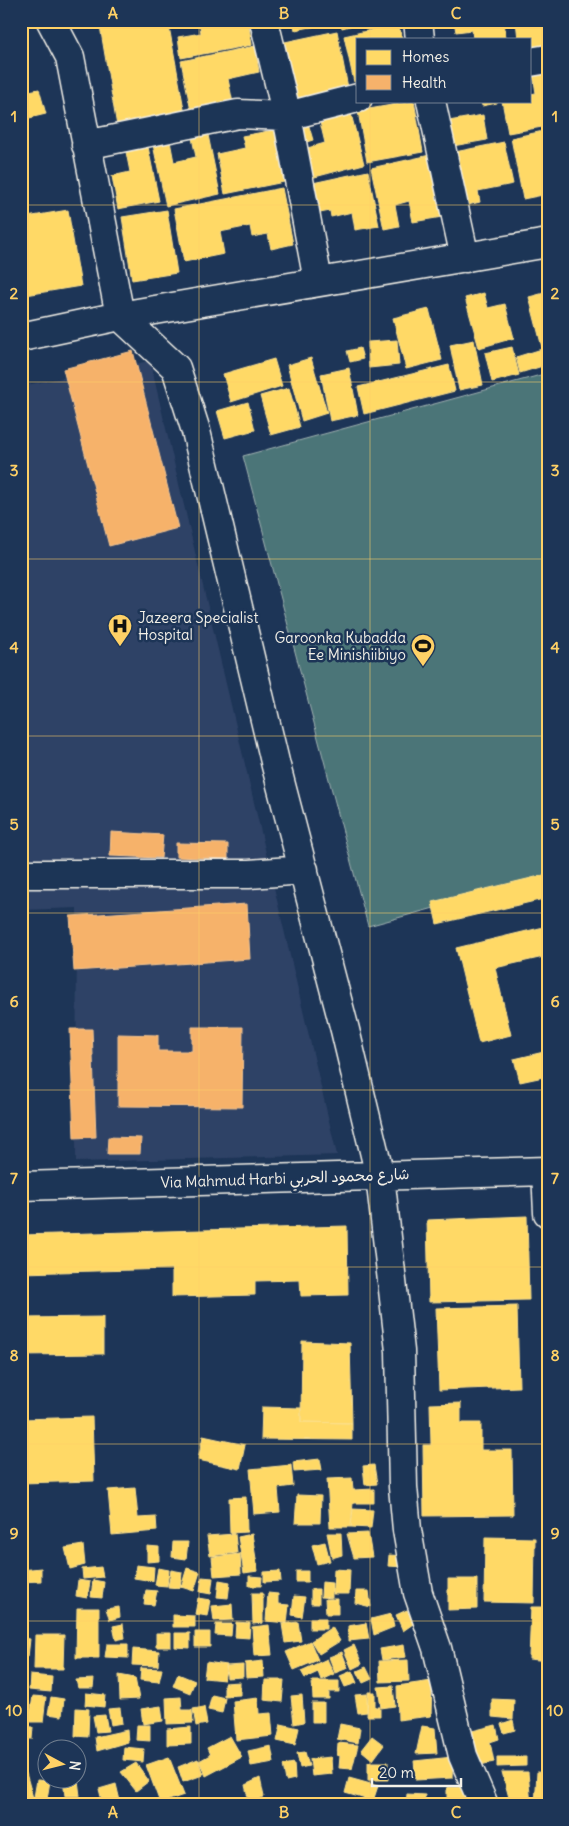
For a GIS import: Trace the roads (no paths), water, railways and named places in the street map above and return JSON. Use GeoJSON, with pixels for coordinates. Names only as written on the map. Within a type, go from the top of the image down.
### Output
{"type":"FeatureCollection","features":[{"type":"Feature","properties":{"kind":"street"},"geometry":{"type":"LineString","coordinates":[[51,21],[70,57],[120,316],[176,368],[196,431],[276,766],[304,870],[380,1176],[400,1351],[403,1487],[409,1539],[418,1593],[437,1648],[463,1756],[484,1805]]}},
{"type":"Feature","properties":{"kind":"street"},"geometry":{"type":"LineString","coordinates":[[264,21],[288,116],[318,281]]}},
{"type":"Feature","properties":{"kind":"street"},"geometry":{"type":"LineString","coordinates":[[418,21],[420,38]]}},
{"type":"Feature","properties":{"kind":"street"},"geometry":{"type":"LineString","coordinates":[[532,62],[548,59]]}},
{"type":"Feature","properties":{"kind":"street"},"geometry":{"type":"LineString","coordinates":[[86,145],[238,114],[288,116],[356,99]]}},
{"type":"Feature","properties":{"kind":"street"},"geometry":{"type":"LineString","coordinates":[[431,102],[465,258]]}},
{"type":"Feature","properties":{"kind":"street"},"geometry":{"type":"LineString","coordinates":[[21,337],[120,316],[548,243]]}},
{"type":"Feature","properties":{"kind":"street"},"geometry":{"type":"LineString","coordinates":[[21,874],[249,874],[304,870]]}},
{"type":"Feature","properties":{"kind":"street"},"geometry":{"type":"LineString","coordinates":[[547,1171],[548,1213]]}},
{"type":"Feature","properties":{"kind":"street","name":"Via Mahmud Harbi شارع محمود الحربي"},"geometry":{"type":"LineString","coordinates":[[21,1186],[547,1171]]}},
{"type":"Feature","properties":{"kind":"place","name":"Jazeera Specialist Hospital"},"geometry":{"type":"Point","coordinates":[120,647]}},
{"type":"Feature","properties":{"kind":"place","name":"Garoonka Kubadda Ee Minishiibiyo"},"geometry":{"type":"Point","coordinates":[423,667]}}]}
